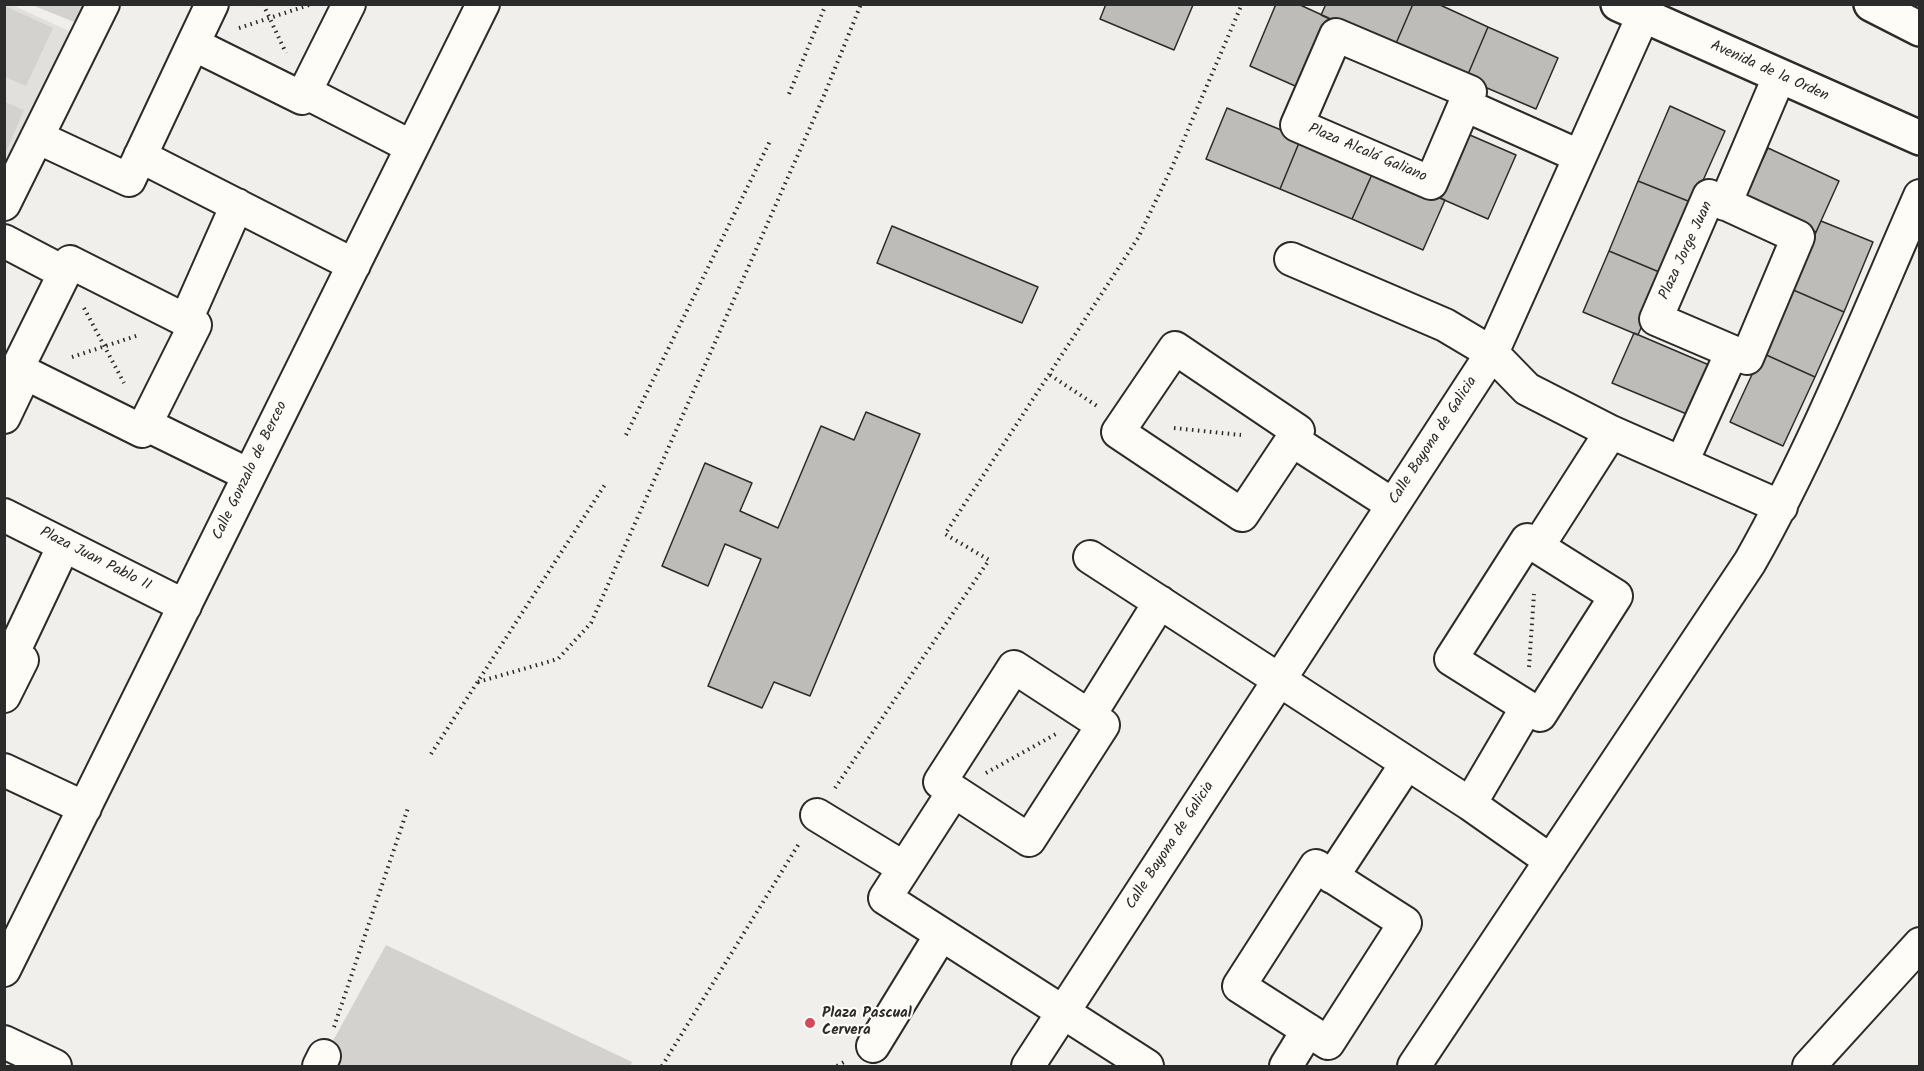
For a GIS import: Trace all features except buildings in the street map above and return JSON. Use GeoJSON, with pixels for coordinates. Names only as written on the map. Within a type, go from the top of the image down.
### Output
{"type":"FeatureCollection","features":[{"type":"Feature","properties":{"kind":"main road"},"geometry":{"type":"LineString","coordinates":[[1871,4],[1920,29]]}},
{"type":"Feature","properties":{"kind":"main road","name":"Avenida de la Orden"},"geometry":{"type":"LineString","coordinates":[[1631,10],[1920,138]]}},
{"type":"Feature","properties":{"kind":"street"},"geometry":{"type":"LineString","coordinates":[[4,204],[103,4]]}},
{"type":"Feature","properties":{"kind":"street"},"geometry":{"type":"LineString","coordinates":[[37,137],[129,180],[212,4]]}},
{"type":"Feature","properties":{"kind":"street"},"geometry":{"type":"LineString","coordinates":[[193,44],[302,98],[349,4]]}},
{"type":"Feature","properties":{"kind":"street","name":"Calle Gonzalo de Berceo"},"geometry":{"type":"LineString","coordinates":[[4,970],[12,934],[84,808],[483,4]]}},
{"type":"Feature","properties":{"kind":"street","name":"Calle Bayona de Galicia"},"geometry":{"type":"LineString","coordinates":[[1028,1066],[1492,353],[1579,156],[1631,10]]}},
{"type":"Feature","properties":{"kind":"street","name":"Plaza Alcalá Galiano"},"geometry":{"type":"LineString","coordinates":[[1336,35],[1470,92],[1465,105],[1431,183],[1297,124],[1336,35]]}},
{"type":"Feature","properties":{"kind":"street"},"geometry":{"type":"LineString","coordinates":[[1725,204],[1779,77]]}},
{"type":"Feature","properties":{"kind":"street"},"geometry":{"type":"LineString","coordinates":[[305,92],[412,147]]}},
{"type":"Feature","properties":{"kind":"street"},"geometry":{"type":"LineString","coordinates":[[1465,105],[1579,156]]}},
{"type":"Feature","properties":{"kind":"street"},"geometry":{"type":"LineString","coordinates":[[140,156],[354,265]]}},
{"type":"Feature","properties":{"kind":"street","name":"Plaza Jorge Juan"},"geometry":{"type":"LineString","coordinates":[[1709,196],[1725,204],[1798,237],[1747,358],[1656,319],[1709,196]]}},
{"type":"Feature","properties":{"kind":"street"},"geometry":{"type":"LineString","coordinates":[[1414,1066],[1750,562],[1781,507],[1920,196]]}},
{"type":"Feature","properties":{"kind":"street"},"geometry":{"type":"LineString","coordinates":[[186,320],[237,206]]}},
{"type":"Feature","properties":{"kind":"street"},"geometry":{"type":"LineString","coordinates":[[4,241],[65,273]]}},
{"type":"Feature","properties":{"kind":"street"},"geometry":{"type":"LineString","coordinates":[[1291,259],[1445,324],[1492,353],[1527,388],[1611,432],[1781,507]]}},
{"type":"Feature","properties":{"kind":"street"},"geometry":{"type":"LineString","coordinates":[[70,262],[186,320],[195,325],[142,432],[17,369],[70,262]]}},
{"type":"Feature","properties":{"kind":"street"},"geometry":{"type":"LineString","coordinates":[[1174,348],[1298,431],[1293,440],[1242,515],[1118,432],[1174,348]]}},
{"type":"Feature","properties":{"kind":"street"},"geometry":{"type":"LineString","coordinates":[[1682,462],[1732,352]]}},
{"type":"Feature","properties":{"kind":"street"},"geometry":{"type":"LineString","coordinates":[[4,417],[26,373]]}},
{"type":"Feature","properties":{"kind":"street"},"geometry":{"type":"LineString","coordinates":[[145,424],[249,475]]}},
{"type":"Feature","properties":{"kind":"street"},"geometry":{"type":"LineString","coordinates":[[1538,546],[1611,432]]}},
{"type":"Feature","properties":{"kind":"street"},"geometry":{"type":"LineString","coordinates":[[1293,440],[1393,505]]}},
{"type":"Feature","properties":{"kind":"street","name":"Plaza Juan Pablo II"},"geometry":{"type":"LineString","coordinates":[[4,515],[185,606]]}},
{"type":"Feature","properties":{"kind":"street"},"geometry":{"type":"LineString","coordinates":[[1527,540],[1538,546],[1616,596],[1540,715],[1451,659],[1527,540]]}},
{"type":"Feature","properties":{"kind":"street"},"geometry":{"type":"LineString","coordinates":[[4,696],[22,660],[8,653],[64,545]]}},
{"type":"Feature","properties":{"kind":"street"},"geometry":{"type":"LineString","coordinates":[[1090,557],[1470,804],[1551,861]]}},
{"type":"Feature","properties":{"kind":"street"},"geometry":{"type":"LineString","coordinates":[[1089,716],[1160,602]]}},
{"type":"Feature","properties":{"kind":"street"},"geometry":{"type":"LineString","coordinates":[[1014,667],[1089,716],[1103,725],[1029,840],[940,782],[1014,667]]}},
{"type":"Feature","properties":{"kind":"street"},"geometry":{"type":"LineString","coordinates":[[1470,804],[1527,707]]}},
{"type":"Feature","properties":{"kind":"street"},"geometry":{"type":"LineString","coordinates":[[1332,877],[1407,763]]}},
{"type":"Feature","properties":{"kind":"street"},"geometry":{"type":"LineString","coordinates":[[4,770],[84,808]]}},
{"type":"Feature","properties":{"kind":"street"},"geometry":{"type":"LineString","coordinates":[[954,791],[885,898],[1147,1066]]}},
{"type":"Feature","properties":{"kind":"street"},"geometry":{"type":"LineString","coordinates":[[817,815],[904,868]]}},
{"type":"Feature","properties":{"kind":"street"},"geometry":{"type":"LineString","coordinates":[[1316,866],[1332,877],[1405,923],[1328,1043],[1239,986],[1316,866]]}},
{"type":"Feature","properties":{"kind":"street"},"geometry":{"type":"LineString","coordinates":[[873,1046],[941,935]]}},
{"type":"Feature","properties":{"kind":"street"},"geometry":{"type":"LineString","coordinates":[[1809,1066],[1920,944]]}},
{"type":"Feature","properties":{"kind":"street"},"geometry":{"type":"LineString","coordinates":[[1286,1066],[1308,1030]]}},
{"type":"Feature","properties":{"kind":"street"},"geometry":{"type":"LineString","coordinates":[[4,1042],[55,1066]]}},
{"type":"Feature","properties":{"kind":"path"},"geometry":{"type":"LineString","coordinates":[[263,4],[305,92]]}},
{"type":"Feature","properties":{"kind":"path"},"geometry":{"type":"LineString","coordinates":[[193,44],[312,4]]}},
{"type":"Feature","properties":{"kind":"path"},"geometry":{"type":"LineString","coordinates":[[789,94],[826,4]]}},
{"type":"Feature","properties":{"kind":"path"},"geometry":{"type":"LineString","coordinates":[[478,681],[558,659],[591,623],[823,98],[861,4]]}},
{"type":"Feature","properties":{"kind":"path"},"geometry":{"type":"LineString","coordinates":[[662,1066],[817,815],[989,560],[945,534],[1138,238],[1172,167],[1242,4]]}},
{"type":"Feature","properties":{"kind":"path"},"geometry":{"type":"LineString","coordinates":[[626,435],[771,139]]}},
{"type":"Feature","properties":{"kind":"path"},"geometry":{"type":"LineString","coordinates":[[65,273],[145,424]]}},
{"type":"Feature","properties":{"kind":"path"},"geometry":{"type":"LineString","coordinates":[[26,373],[186,320]]}},
{"type":"Feature","properties":{"kind":"path"},"geometry":{"type":"LineString","coordinates":[[431,754],[606,483]]}},
{"type":"Feature","properties":{"kind":"path"},"geometry":{"type":"LineString","coordinates":[[1527,707],[1538,546]]}},
{"type":"Feature","properties":{"kind":"path"},"geometry":{"type":"LineString","coordinates":[[954,791],[1089,716]]}},
{"type":"Feature","properties":{"kind":"path"},"geometry":{"type":"LineString","coordinates":[[321,1061],[408,808]]}},
{"type":"Feature","properties":{"kind":"shaded area"},"geometry":{"type":"Polygon","coordinates":[[[10,4],[82,37],[5,200],[4,5],[10,4]]]}},
{"type":"Feature","properties":{"kind":"shaded area"},"geometry":{"type":"Polygon","coordinates":[[[32,5],[100,5],[89,28],[32,5]]]}},
{"type":"Feature","properties":{"kind":"shaded area"},"geometry":{"type":"Polygon","coordinates":[[[5,6],[53,28],[26,86],[5,77],[5,6]]]}},
{"type":"Feature","properties":{"kind":"shaded area"},"geometry":{"type":"Polygon","coordinates":[[[5,102],[24,110],[5,154],[5,102]]]}},
{"type":"Feature","properties":{"kind":"shaded area"},"geometry":{"type":"Polygon","coordinates":[[[386,945],[632,1062],[630,1066],[319,1066],[386,945]]]}},
{"type":"Feature","properties":{"kind":"place","name":"Plaza Pascual Cervera"},"geometry":{"type":"Point","coordinates":[810,1023]}}]}
